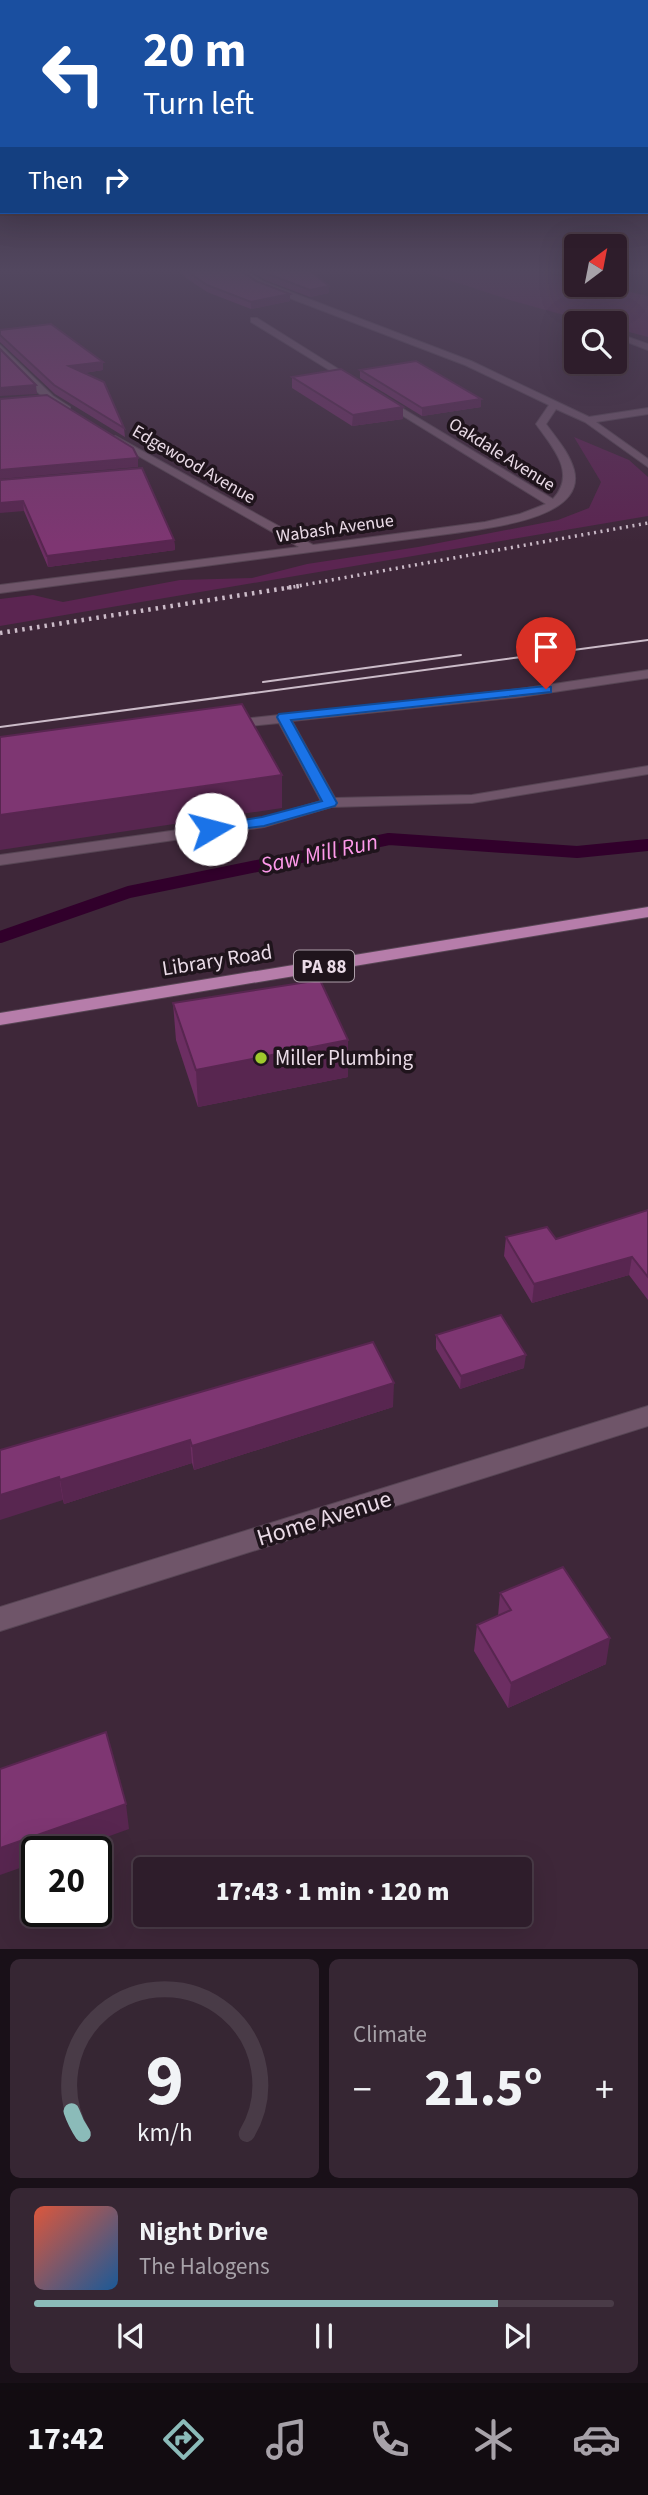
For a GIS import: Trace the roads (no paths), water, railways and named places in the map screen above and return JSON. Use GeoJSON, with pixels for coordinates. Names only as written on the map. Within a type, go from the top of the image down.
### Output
{"type":"FeatureCollection","features":[{"type":"Feature","properties":{"kind":"main road","name":"Library Road"},"geometry":{"type":"LineString","coordinates":[[0,1019],[648,912]]}},
{"type":"Feature","properties":{"kind":"street"},"geometry":{"type":"LineString","coordinates":[[12,360],[50,398],[73,413]]}},
{"type":"Feature","properties":{"kind":"street","name":"Oakdale Avenue"},"geometry":{"type":"LineString","coordinates":[[319,360],[555,505]]}},
{"type":"Feature","properties":{"kind":"street"},"geometry":{"type":"LineString","coordinates":[[460,360],[588,420],[648,464]]}},
{"type":"Feature","properties":{"kind":"street"},"geometry":{"type":"LineString","coordinates":[[37,399],[50,398]]}},
{"type":"Feature","properties":{"kind":"street"},"geometry":{"type":"LineString","coordinates":[[555,404],[541,424],[566,462],[570,477],[567,492],[555,505]]}},
{"type":"Feature","properties":{"kind":"street"},"geometry":{"type":"LineString","coordinates":[[588,420],[648,411]]}},
{"type":"Feature","properties":{"kind":"street","name":"Edgewood Avenue"},"geometry":{"type":"LineString","coordinates":[[108,434],[166,470],[312,549]]}},
{"type":"Feature","properties":{"kind":"street"},"geometry":{"type":"LineString","coordinates":[[152,472],[166,470]]}},
{"type":"Feature","properties":{"kind":"street","name":"Wabash Avenue"},"geometry":{"type":"LineString","coordinates":[[0,589],[455,530],[527,516],[555,505]]}},
{"type":"Feature","properties":{"kind":"street"},"geometry":{"type":"LineString","coordinates":[[216,725],[520,693],[648,674]]}},
{"type":"Feature","properties":{"kind":"street"},"geometry":{"type":"LineString","coordinates":[[283,717],[330,803]]}},
{"type":"Feature","properties":{"kind":"street"},"geometry":{"type":"LineString","coordinates":[[0,860],[264,821],[330,803],[472,799],[648,770]]}},
{"type":"Feature","properties":{"kind":"street","name":"Home Avenue"},"geometry":{"type":"LineString","coordinates":[[0,1619],[648,1416]]}},
{"type":"Feature","properties":{"kind":"waterway","name":"Saw Mill Run"},"geometry":{"type":"LineString","coordinates":[[0,937],[129,892],[389,839],[577,852],[648,845]]}},
{"type":"Feature","properties":{"kind":"tram line"},"geometry":{"type":"LineString","coordinates":[[0,727],[648,640]]}},
{"type":"Feature","properties":{"kind":"tram line"},"geometry":{"type":"LineString","coordinates":[[263,682],[461,655]]}},
{"type":"Feature","properties":{"kind":"railway"},"geometry":{"type":"LineString","coordinates":[[292,587],[648,523]]}},
{"type":"Feature","properties":{"kind":"railway"},"geometry":{"type":"LineString","coordinates":[[292,587],[299,586]]}},
{"type":"Feature","properties":{"kind":"railway"},"geometry":{"type":"LineString","coordinates":[[0,633],[292,587]]}},
{"type":"Feature","properties":{"kind":"railway"},"geometry":{"type":"LineString","coordinates":[[287,588],[292,587]]}},
{"type":"Feature","properties":{"kind":"place","name":"Miller Plumbing"},"geometry":{"type":"Point","coordinates":[261,1058]}}]}
